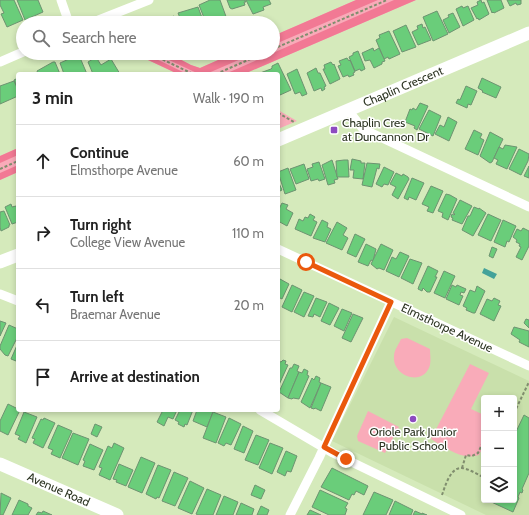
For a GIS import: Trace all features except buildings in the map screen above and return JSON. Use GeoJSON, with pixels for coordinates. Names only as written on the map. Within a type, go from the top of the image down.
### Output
{"type":"FeatureCollection","features":[{"type":"Feature","properties":{"kind":"street"},"geometry":{"type":"LineString","coordinates":[[61,0],[67,16]]}},
{"type":"Feature","properties":{"kind":"street"},"geometry":{"type":"LineString","coordinates":[[108,16],[148,0]]}},
{"type":"Feature","properties":{"kind":"street","name":"Chaplin Crescent"},"geometry":{"type":"LineString","coordinates":[[280,139],[529,33]]}},
{"type":"Feature","properties":{"kind":"street"},"geometry":{"type":"LineString","coordinates":[[0,62],[16,55]]}},
{"type":"Feature","properties":{"kind":"street"},"geometry":{"type":"LineString","coordinates":[[348,110],[363,129],[529,207]]}},
{"type":"Feature","properties":{"kind":"street","name":"Elmsthorpe Avenue"},"geometry":{"type":"LineString","coordinates":[[280,250],[529,366]]}},
{"type":"Feature","properties":{"kind":"street"},"geometry":{"type":"LineString","coordinates":[[0,262],[16,255]]}},
{"type":"Feature","properties":{"kind":"street"},"geometry":{"type":"LineString","coordinates":[[0,294],[16,300]]}},
{"type":"Feature","properties":{"kind":"street"},"geometry":{"type":"LineString","coordinates":[[290,515],[324,447],[391,302]]}},
{"type":"Feature","properties":{"kind":"street"},"geometry":{"type":"LineString","coordinates":[[263,412],[333,453],[461,515]]}},
{"type":"Feature","properties":{"kind":"street","name":"Avenue Road"},"geometry":{"type":"LineString","coordinates":[[0,464],[117,515]]}},
{"type":"Feature","properties":{"kind":"path"},"geometry":{"type":"LineString","coordinates":[[280,46],[387,0]]}},
{"type":"Feature","properties":{"kind":"path"},"geometry":{"type":"LineString","coordinates":[[164,60],[190,72]]}},
{"type":"Feature","properties":{"kind":"path"},"geometry":{"type":"LineString","coordinates":[[221,72],[248,60]]}},
{"type":"Feature","properties":{"kind":"path"},"geometry":{"type":"LineString","coordinates":[[280,114],[296,123],[300,131]]}},
{"type":"Feature","properties":{"kind":"path"},"geometry":{"type":"LineString","coordinates":[[0,169],[16,162]]}},
{"type":"Feature","properties":{"kind":"path"},"geometry":{"type":"LineString","coordinates":[[517,407],[529,382]]}},
{"type":"Feature","properties":{"kind":"path"},"geometry":{"type":"LineString","coordinates":[[462,468],[466,456],[472,456],[478,453],[481,446]]}},
{"type":"Feature","properties":{"kind":"path"},"geometry":{"type":"LineString","coordinates":[[438,504],[451,474],[456,469],[462,468],[481,476]]}},
{"type":"Feature","properties":{"kind":"shaded area"},"geometry":{"type":"Polygon","coordinates":[[[356,0],[416,0],[280,59],[280,33],[356,0]]]}},
{"type":"Feature","properties":{"kind":"shaded area"},"geometry":{"type":"Polygon","coordinates":[[[356,0],[378,0],[280,42],[280,33],[356,0]]]}},
{"type":"Feature","properties":{"kind":"shaded area"},"geometry":{"type":"Polygon","coordinates":[[[394,0],[416,0],[280,59],[280,50],[394,0]]]}},
{"type":"Feature","properties":{"kind":"shaded area"},"geometry":{"type":"Polygon","coordinates":[[[148,60],[181,60],[200,68],[218,60],[277,60],[249,72],[174,72],[148,60]]]}},
{"type":"Feature","properties":{"kind":"shaded area"},"geometry":{"type":"Polygon","coordinates":[[[148,60],[158,60],[183,72],[174,72],[148,60]]]}},
{"type":"Feature","properties":{"kind":"shaded area"},"geometry":{"type":"Polygon","coordinates":[[[169,60],[181,60],[200,68],[218,60],[239,60],[211,72],[195,72],[169,60]]]}},
{"type":"Feature","properties":{"kind":"shaded area"},"geometry":{"type":"Polygon","coordinates":[[[257,60],[277,60],[249,72],[230,72],[257,60]]]}},
{"type":"Feature","properties":{"kind":"shaded area"},"geometry":{"type":"Polygon","coordinates":[[[280,111],[297,121],[280,128],[280,111]]]}},
{"type":"Feature","properties":{"kind":"shaded area"},"geometry":{"type":"Polygon","coordinates":[[[16,149],[16,173],[0,180],[0,156],[16,149]]]}},
{"type":"Feature","properties":{"kind":"shaded area"},"geometry":{"type":"Polygon","coordinates":[[[16,149],[16,156],[0,163],[0,156],[16,149]]]}},
{"type":"Feature","properties":{"kind":"shaded area"},"geometry":{"type":"Polygon","coordinates":[[[16,166],[16,173],[0,180],[0,173],[16,166]]]}},
{"type":"Feature","properties":{"kind":"shaded area","name":"Oriole Park Junior Public School"},"geometry":{"type":"Polygon","coordinates":[[[394,317],[529,381],[529,515],[486,515],[332,441],[394,317]]]}},
{"type":"Feature","properties":{"kind":"shaded area"},"geometry":{"type":"Polygon","coordinates":[[[407,338],[430,349],[430,365],[427,372],[422,376],[409,377],[398,369],[395,363],[394,354],[396,349],[401,339],[407,338]]]}},
{"type":"Feature","properties":{"kind":"shaded area"},"geometry":{"type":"Polygon","coordinates":[[[470,364],[489,373],[471,409],[481,414],[481,451],[479,455],[460,455],[431,439],[470,364]]]}},
{"type":"Feature","properties":{"kind":"shaded area"},"geometry":{"type":"Polygon","coordinates":[[[368,411],[399,427],[385,453],[358,441],[357,436],[368,411]]]}},
{"type":"Feature","properties":{"kind":"water"},"geometry":{"type":"Polygon","coordinates":[[[484,268],[497,274],[494,279],[482,273],[484,268]]]}},
{"type":"Feature","properties":{"kind":"place","name":"Chaplin Cres at Duncannon Dr"},"geometry":{"type":"Point","coordinates":[334,130]}},
{"type":"Feature","properties":{"kind":"place","name":"Oriole Park Junior Public School"},"geometry":{"type":"Point","coordinates":[413,419]}},
{"type":"Feature","properties":{"kind":"route"},"geometry":{"type":"LineString","coordinates":[[306,262],[391,302],[324,447],[346,459]]}}]}
